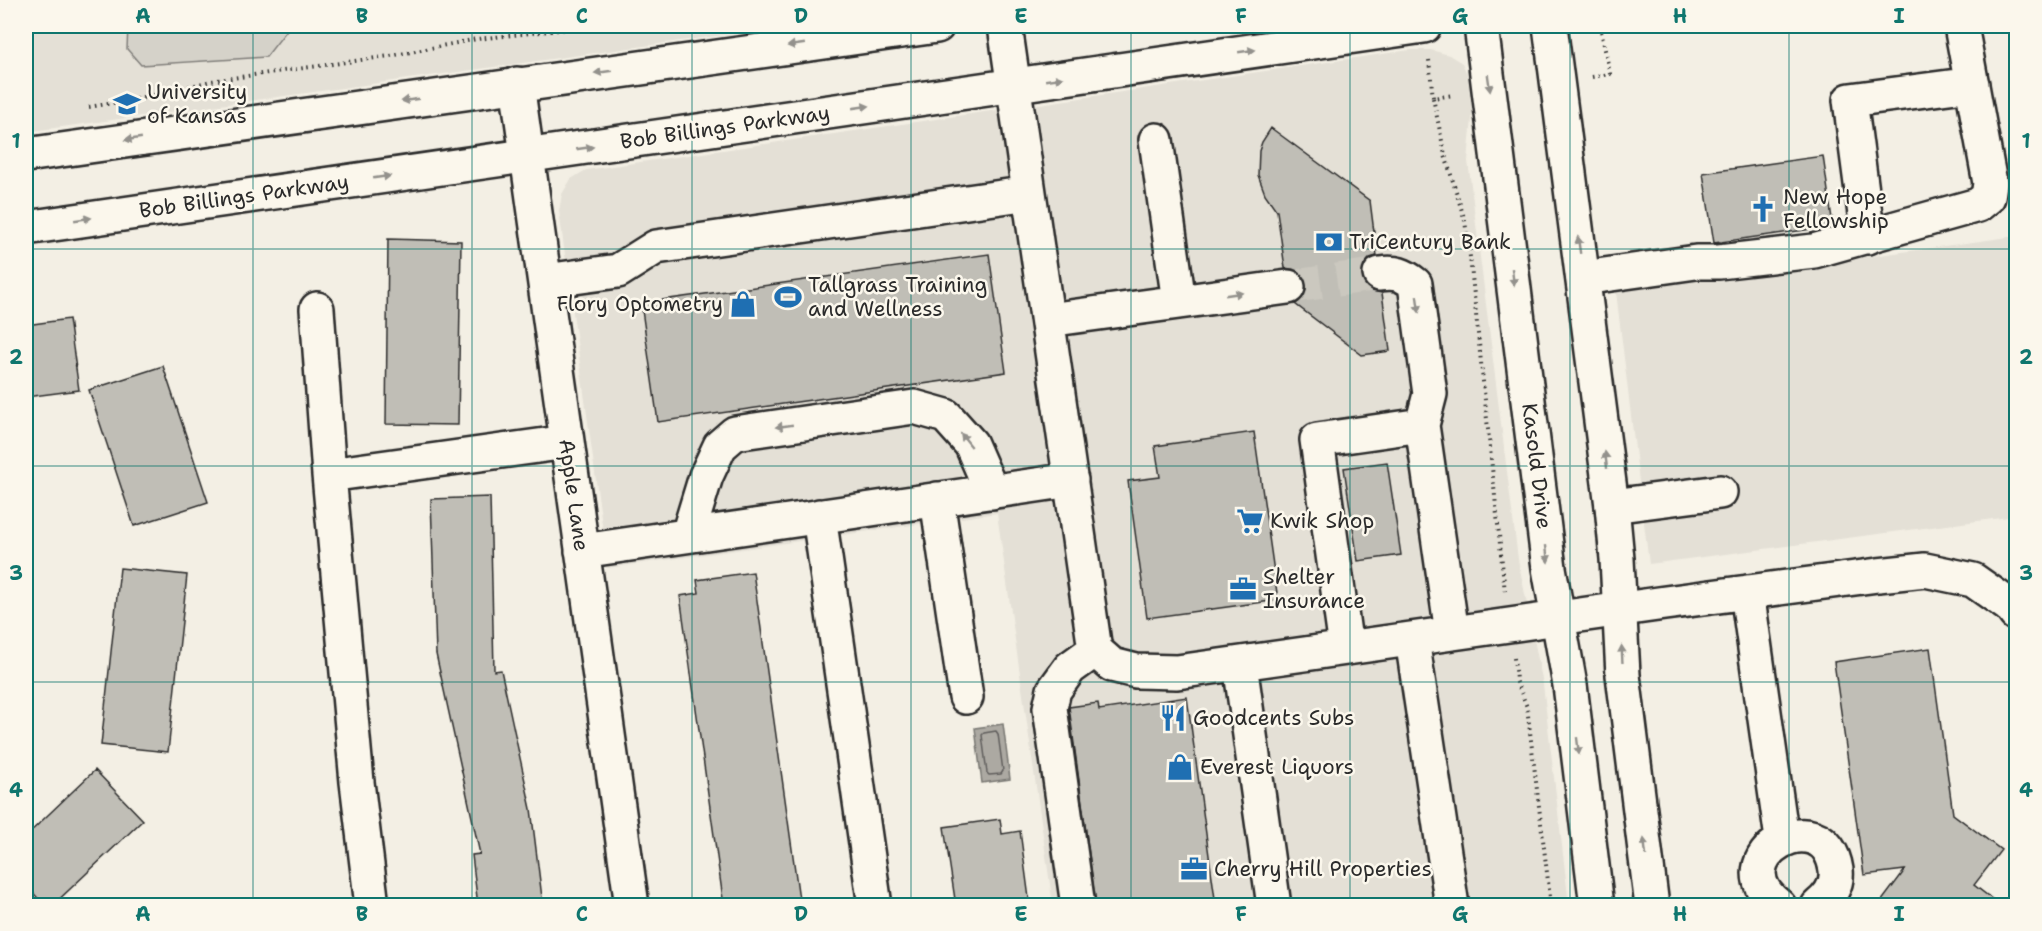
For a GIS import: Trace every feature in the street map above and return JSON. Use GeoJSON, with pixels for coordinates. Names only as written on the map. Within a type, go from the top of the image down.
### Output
{"type":"FeatureCollection","features":[{"type":"Feature","properties":{"kind":"main road"},"geometry":{"type":"LineString","coordinates":[[26,155],[937,26]]}},
{"type":"Feature","properties":{"kind":"main road"},"geometry":{"type":"LineString","coordinates":[[1005,26],[1095,650],[1112,665],[1136,671],[1177,672],[1878,574],[1925,570],[1973,580],[2010,606],[2016,614]]}},
{"type":"Feature","properties":{"kind":"main road","name":"Kasold Drive"},"geometry":{"type":"LineString","coordinates":[[1481,26],[1549,568],[1570,685],[1597,906]]}},
{"type":"Feature","properties":{"kind":"main road"},"geometry":{"type":"LineString","coordinates":[[1550,26],[1611,506],[1617,559],[1623,675],[1652,906]]}},
{"type":"Feature","properties":{"kind":"main road"},"geometry":{"type":"LineString","coordinates":[[1583,278],[1696,262],[1719,262],[1814,252],[1978,205],[1988,197],[1990,183],[1961,26]]}},
{"type":"Feature","properties":{"kind":"main road","name":"Bob Billings Parkway"},"geometry":{"type":"LineString","coordinates":[[26,228],[1014,85],[1426,40]]}},
{"type":"Feature","properties":{"kind":"main road","name":"Apple Lane"},"geometry":{"type":"LineString","coordinates":[[517,84],[632,906]]}},
{"type":"Feature","properties":{"kind":"main road"},"geometry":{"type":"LineString","coordinates":[[1868,237],[1850,100],[1972,84]]}},
{"type":"Feature","properties":{"kind":"main road"},"geometry":{"type":"LineString","coordinates":[[1156,140],[1179,302]]}},
{"type":"Feature","properties":{"kind":"main road"},"geometry":{"type":"LineString","coordinates":[[545,281],[618,271],[656,247],[1029,193]]}},
{"type":"Feature","properties":{"kind":"main road"},"geometry":{"type":"LineString","coordinates":[[1380,274],[1395,272],[1415,284],[1430,394],[1422,425],[1452,633]]}},
{"type":"Feature","properties":{"kind":"main road"},"geometry":{"type":"LineString","coordinates":[[1048,321],[1288,287]]}},
{"type":"Feature","properties":{"kind":"main road"},"geometry":{"type":"LineString","coordinates":[[317,309],[329,475],[357,782],[372,906]]}},
{"type":"Feature","properties":{"kind":"main road"},"geometry":{"type":"LineString","coordinates":[[688,536],[706,477],[720,446],[735,433],[914,407],[946,416],[971,444],[992,492]]}},
{"type":"Feature","properties":{"kind":"main road"},"geometry":{"type":"LineString","coordinates":[[1346,648],[1317,440],[1422,425]]}},
{"type":"Feature","properties":{"kind":"main road"},"geometry":{"type":"LineString","coordinates":[[329,475],[567,442]]}},
{"type":"Feature","properties":{"kind":"main road"},"geometry":{"type":"LineString","coordinates":[[582,551],[1071,480]]}},
{"type":"Feature","properties":{"kind":"main road"},"geometry":{"type":"LineString","coordinates":[[1611,506],[1720,492]]}},
{"type":"Feature","properties":{"kind":"main road"},"geometry":{"type":"LineString","coordinates":[[937,499],[966,697]]}},
{"type":"Feature","properties":{"kind":"main road"},"geometry":{"type":"LineString","coordinates":[[819,516],[875,906]]}},
{"type":"Feature","properties":{"kind":"main road"},"geometry":{"type":"LineString","coordinates":[[1747,592],[1782,839]]}},
{"type":"Feature","properties":{"kind":"main road"},"geometry":{"type":"LineString","coordinates":[[1412,639],[1452,906]]}},
{"type":"Feature","properties":{"kind":"main road"},"geometry":{"type":"LineString","coordinates":[[1078,906],[1050,708],[1054,690],[1070,668],[1095,650]]}},
{"type":"Feature","properties":{"kind":"main road"},"geometry":{"type":"LineString","coordinates":[[1240,664],[1274,906]]}},
{"type":"Feature","properties":{"kind":"main road"},"geometry":{"type":"LineString","coordinates":[[1779,906],[1764,890],[1760,879],[1760,867],[1771,846],[1795,835],[1820,842],[1829,851],[1834,862],[1836,876],[1833,888],[1818,906]]}},
{"type":"Feature","properties":{"kind":"path"},"geometry":{"type":"LineString","coordinates":[[84,108],[138,99],[211,81],[390,56],[477,39],[595,26]]}},
{"type":"Feature","properties":{"kind":"path"},"geometry":{"type":"LineString","coordinates":[[1589,78],[1610,75],[1600,26]]}},
{"type":"Feature","properties":{"kind":"path"},"geometry":{"type":"LineString","coordinates":[[1426,40],[1433,98],[1445,155],[1465,221],[1509,625],[1516,680],[1527,707],[1551,906]]}},
{"type":"Feature","properties":{"kind":"path"},"geometry":{"type":"LineString","coordinates":[[1433,98],[1461,94]]}},
{"type":"Feature","properties":{"kind":"shaded area","name":"University of Kansas"},"geometry":{"type":"Polygon","coordinates":[[[26,26],[788,26],[26,132],[26,26]]]}},
{"type":"Feature","properties":{"kind":"shaded area"},"geometry":{"type":"Polygon","coordinates":[[[128,26],[290,26],[266,57],[141,65],[127,49],[128,26]]]}},
{"type":"Feature","properties":{"kind":"shaded area"},"geometry":{"type":"Polygon","coordinates":[[[1410,50],[1431,50],[1449,55],[1462,63],[1469,78],[1473,108],[1468,161],[1518,559],[1543,684],[1569,905],[1053,905],[997,513],[608,568],[559,211],[562,194],[571,179],[586,170],[1410,50]]]}},
{"type":"Feature","properties":{"kind":"shaded area"},"geometry":{"type":"Polygon","coordinates":[[[2016,236],[2016,516],[1649,564],[1616,292],[2016,236]]]}},
{"type":"Feature","properties":{"kind":"water"},"geometry":{"type":"Polygon","coordinates":[[[1003,724],[1010,779],[982,783],[975,728],[1003,724]]]}},
{"type":"Feature","properties":{"kind":"building","name":"TriCentury Bank"},"geometry":{"type":"Polygon","coordinates":[[[1271,128],[1370,201],[1377,256],[1370,258],[1363,266],[1361,276],[1365,285],[1372,291],[1382,293],[1390,351],[1362,355],[1295,304],[1305,295],[1306,284],[1303,276],[1296,270],[1285,268],[1277,211],[1265,194],[1258,175],[1259,151],[1271,128]]]}},
{"type":"Feature","properties":{"kind":"building","name":"New Hope Fellowship"},"geometry":{"type":"Polygon","coordinates":[[[1823,156],[1833,226],[1714,243],[1703,173],[1823,156]]]}},
{"type":"Feature","properties":{"kind":"building"},"geometry":{"type":"Polygon","coordinates":[[[388,239],[461,241],[458,425],[386,424],[388,239]]]}},
{"type":"Feature","properties":{"kind":"building"},"geometry":{"type":"Polygon","coordinates":[[[989,254],[1006,372],[658,422],[641,303],[989,254]]]}},
{"type":"Feature","properties":{"kind":"building"},"geometry":{"type":"Polygon","coordinates":[[[69,319],[79,390],[26,397],[26,325],[69,319]]]}},
{"type":"Feature","properties":{"kind":"building"},"geometry":{"type":"Polygon","coordinates":[[[163,366],[208,502],[134,526],[89,390],[163,366]]]}},
{"type":"Feature","properties":{"kind":"building"},"geometry":{"type":"Polygon","coordinates":[[[1254,432],[1278,600],[1147,618],[1128,481],[1160,477],[1155,446],[1254,432]]]}},
{"type":"Feature","properties":{"kind":"building","name":"Kwik Shop"},"geometry":{"type":"Polygon","coordinates":[[[1387,462],[1401,555],[1358,561],[1344,468],[1387,462]]]}},
{"type":"Feature","properties":{"kind":"building"},"geometry":{"type":"Polygon","coordinates":[[[490,497],[494,671],[501,670],[531,809],[543,906],[478,906],[472,855],[480,854],[436,654],[431,499],[490,497]]]}},
{"type":"Feature","properties":{"kind":"building"},"geometry":{"type":"Polygon","coordinates":[[[120,568],[187,575],[168,752],[101,745],[120,568]]]}},
{"type":"Feature","properties":{"kind":"building"},"geometry":{"type":"Polygon","coordinates":[[[753,572],[800,906],[724,906],[680,596],[699,593],[697,580],[753,572]]]}},
{"type":"Feature","properties":{"kind":"building"},"geometry":{"type":"Polygon","coordinates":[[[1930,648],[1953,814],[2001,850],[1974,885],[2001,906],[1878,906],[1905,870],[1864,875],[1834,662],[1930,648]]]}},
{"type":"Feature","properties":{"kind":"building"},"geometry":{"type":"Polygon","coordinates":[[[1187,697],[1216,906],[1096,906],[1069,707],[1098,703],[1099,710],[1187,697]]]}},
{"type":"Feature","properties":{"kind":"building"},"geometry":{"type":"Polygon","coordinates":[[[95,770],[143,820],[52,906],[45,906],[26,885],[26,836],[95,770]]]}},
{"type":"Feature","properties":{"kind":"building"},"geometry":{"type":"Polygon","coordinates":[[[1000,819],[1002,834],[1020,831],[1030,906],[956,906],[944,827],[1000,819]]]}},
{"type":"Feature","properties":{"kind":"tunnel"},"geometry":{"type":"LineString","coordinates":[[1288,287],[1380,274]]}},
{"type":"Feature","properties":{"kind":"place","name":"University of Kansas"},"geometry":{"type":"Point","coordinates":[127,104]}},
{"type":"Feature","properties":{"kind":"place","name":"New Hope Fellowship"},"geometry":{"type":"Point","coordinates":[1763,209]}},
{"type":"Feature","properties":{"kind":"place","name":"TriCentury Bank"},"geometry":{"type":"Point","coordinates":[1329,242]}},
{"type":"Feature","properties":{"kind":"place","name":"Tallgrass Training and Wellness"},"geometry":{"type":"Point","coordinates":[788,297]}},
{"type":"Feature","properties":{"kind":"place","name":"Flory Optometry"},"geometry":{"type":"Point","coordinates":[743,304]}},
{"type":"Feature","properties":{"kind":"place","name":"Kwik Shop"},"geometry":{"type":"Point","coordinates":[1250,521]}},
{"type":"Feature","properties":{"kind":"place","name":"Shelter Insurance"},"geometry":{"type":"Point","coordinates":[1243,589]}},
{"type":"Feature","properties":{"kind":"place","name":"Goodcents Subs"},"geometry":{"type":"Point","coordinates":[1173,718]}},
{"type":"Feature","properties":{"kind":"place","name":"Everest Liquors"},"geometry":{"type":"Point","coordinates":[1180,767]}},
{"type":"Feature","properties":{"kind":"place","name":"Cherry Hill Properties"},"geometry":{"type":"Point","coordinates":[1194,869]}}]}
